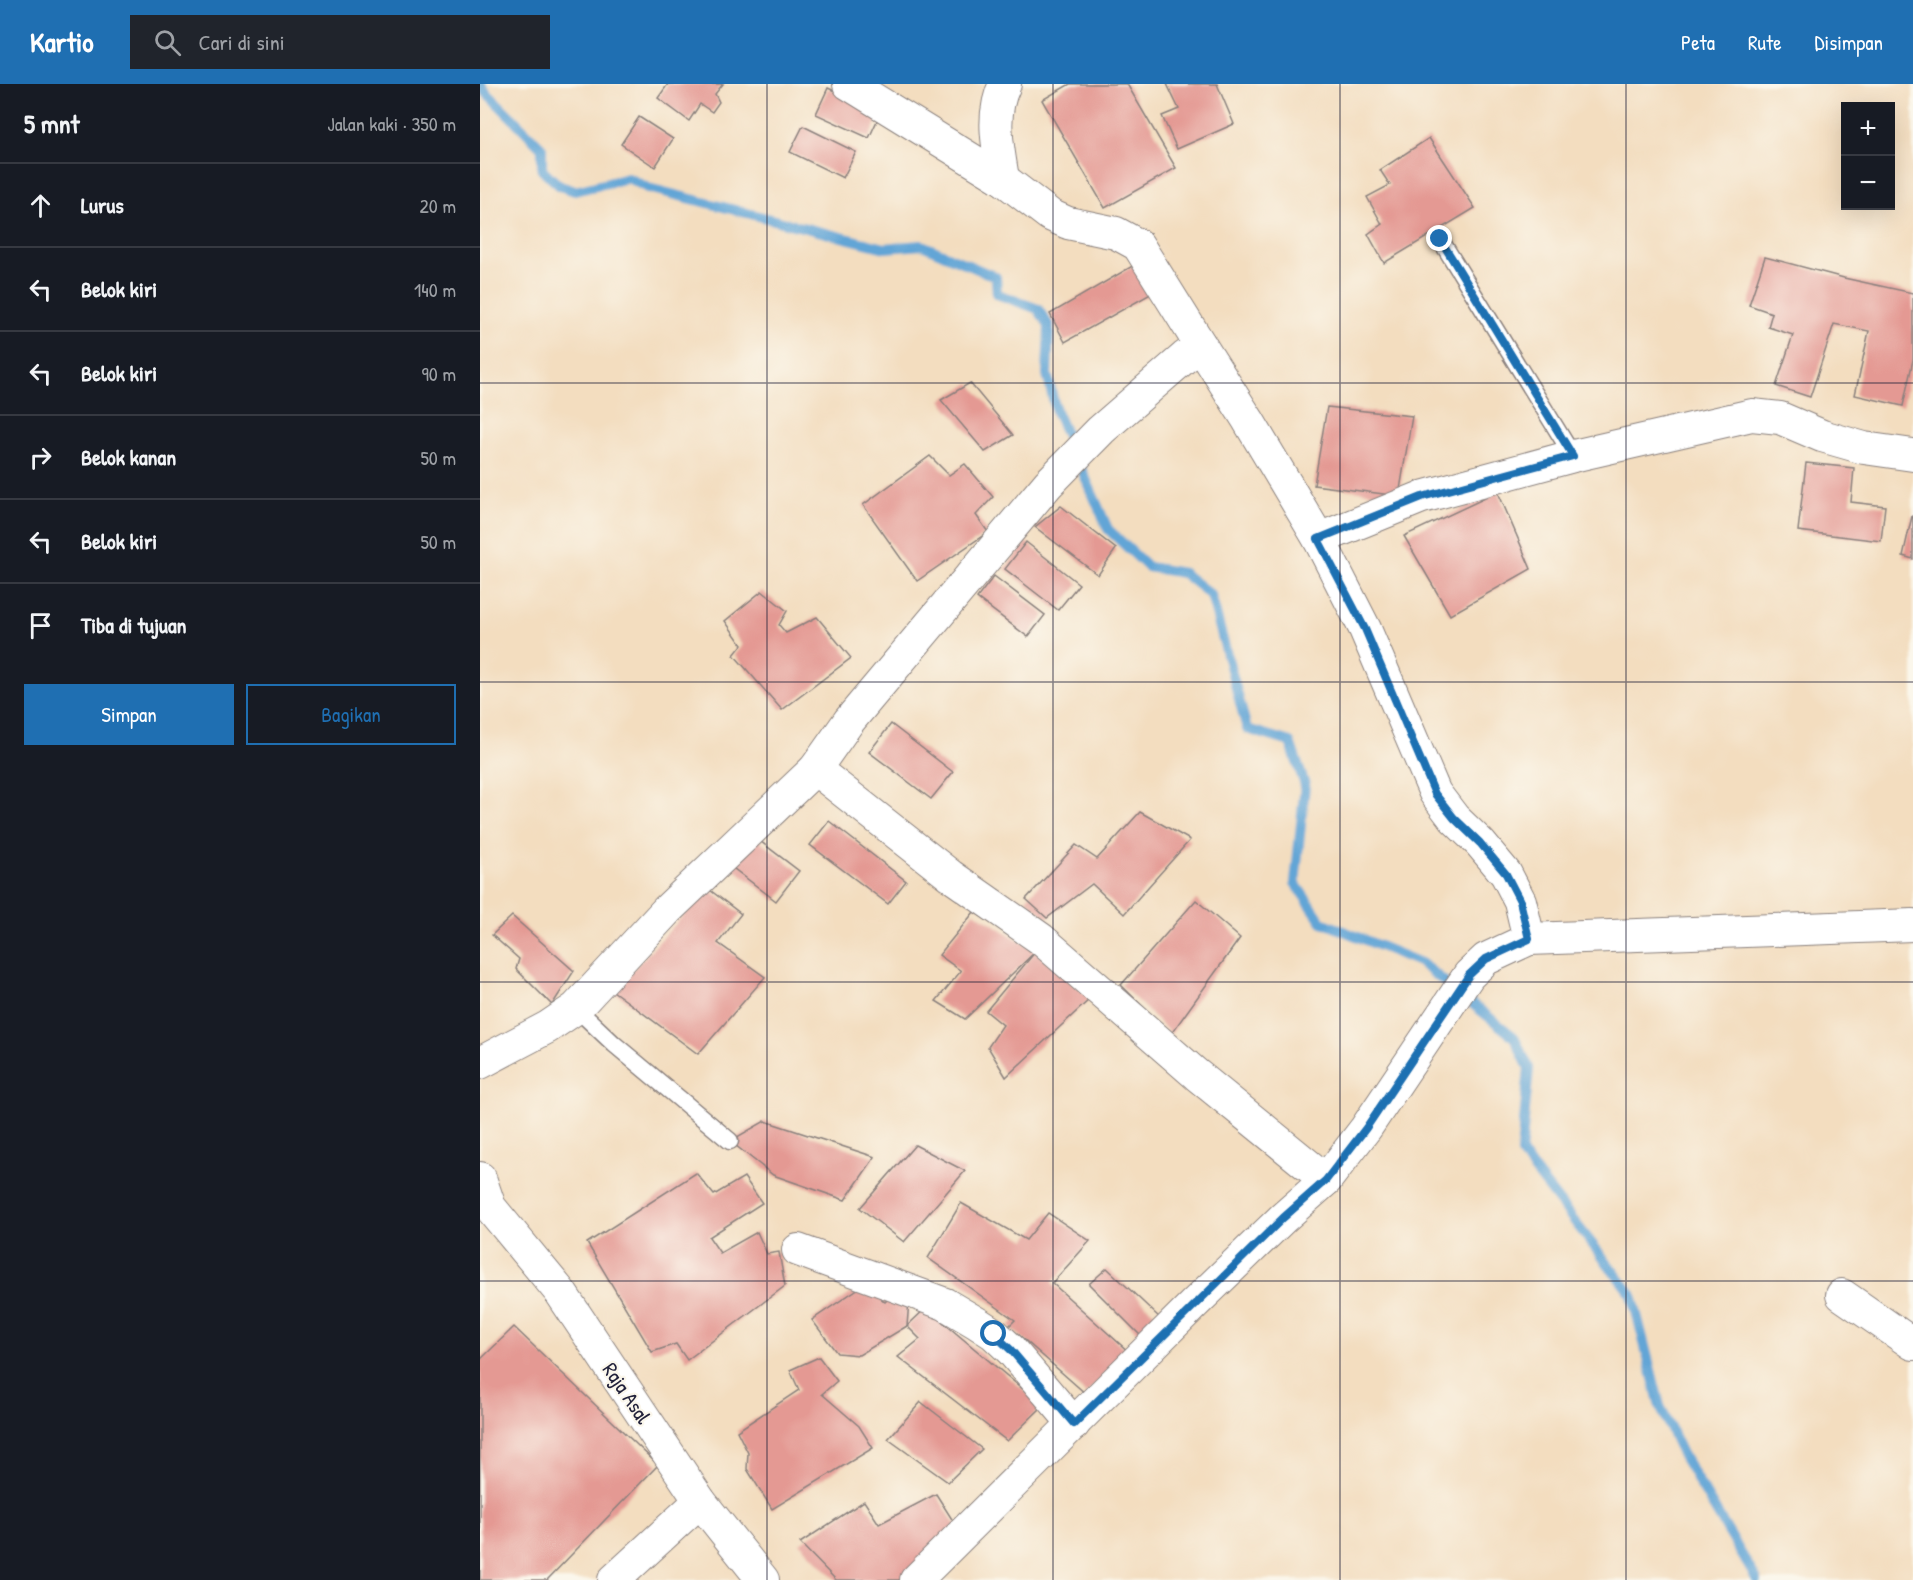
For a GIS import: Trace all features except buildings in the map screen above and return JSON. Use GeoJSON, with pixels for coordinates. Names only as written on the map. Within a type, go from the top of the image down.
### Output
{"type":"FeatureCollection","features":[{"type":"Feature","properties":{"kind":"street"},"geometry":{"type":"LineString","coordinates":[[849,84],[1003,179],[1050,215],[1068,223],[1116,233],[1138,245],[1248,420],[1318,539],[1365,629],[1435,794],[1506,874],[1520,901],[1529,939]]}},
{"type":"Feature","properties":{"kind":"street"},"geometry":{"type":"LineString","coordinates":[[1003,179],[995,118],[998,100],[1005,84]]}},
{"type":"Feature","properties":{"kind":"street"},"geometry":{"type":"LineString","coordinates":[[480,1063],[548,1027],[576,1008],[667,909],[815,769],[849,722],[1048,484],[1101,430],[1185,357],[1201,346]]}},
{"type":"Feature","properties":{"kind":"street"},"geometry":{"type":"LineString","coordinates":[[1318,539],[1422,497],[1573,456],[1752,415],[1780,418],[1822,436],[1863,448],[1913,455]]}},
{"type":"Feature","properties":{"kind":"street"},"geometry":{"type":"LineString","coordinates":[[815,769],[951,876],[1041,939],[1197,1075],[1326,1180]]}},
{"type":"Feature","properties":{"kind":"street"},"geometry":{"type":"LineString","coordinates":[[916,1580],[1283,1218],[1326,1180],[1366,1128],[1469,975],[1486,959],[1529,939],[1913,925]]}},
{"type":"Feature","properties":{"kind":"street","name":"Raja Asal"},"geometry":{"type":"LineString","coordinates":[[480,1178],[485,1206],[561,1293],[700,1501],[763,1580]]}},
{"type":"Feature","properties":{"kind":"street"},"geometry":{"type":"LineString","coordinates":[[798,1250],[945,1304],[977,1323],[994,1334],[1011,1350],[1074,1424]]}},
{"type":"Feature","properties":{"kind":"street"},"geometry":{"type":"LineString","coordinates":[[1842,1295],[1913,1344]]}},
{"type":"Feature","properties":{"kind":"street"},"geometry":{"type":"LineString","coordinates":[[614,1580],[700,1501]]}},
{"type":"Feature","properties":{"kind":"lane"},"geometry":{"type":"LineString","coordinates":[[1440,239],[1573,456]]}},
{"type":"Feature","properties":{"kind":"lane"},"geometry":{"type":"LineString","coordinates":[[576,1008],[614,1044],[730,1141]]}},
{"type":"Feature","properties":{"kind":"waterway"},"geometry":{"type":"LineString","coordinates":[[480,84],[542,148],[542,170],[560,186],[575,191],[628,178],[648,188],[885,248],[922,245],[996,277],[997,294],[1038,309],[1049,326],[1047,374],[1056,411],[1108,529],[1148,567],[1183,573],[1211,595],[1247,729],[1290,742],[1305,785],[1295,883],[1322,922],[1421,963],[1514,1037],[1529,1068],[1521,1153],[1632,1295],[1660,1406],[1683,1456],[1757,1580]]}},
{"type":"Feature","properties":{"kind":"route"},"geometry":{"type":"LineString","coordinates":[[994,1334],[1011,1350],[1074,1424],[1283,1218],[1326,1180],[1366,1128],[1469,975],[1486,959],[1529,939],[1520,901],[1506,874],[1435,794],[1365,629],[1318,539],[1422,497],[1573,456],[1440,239]]}}]}
